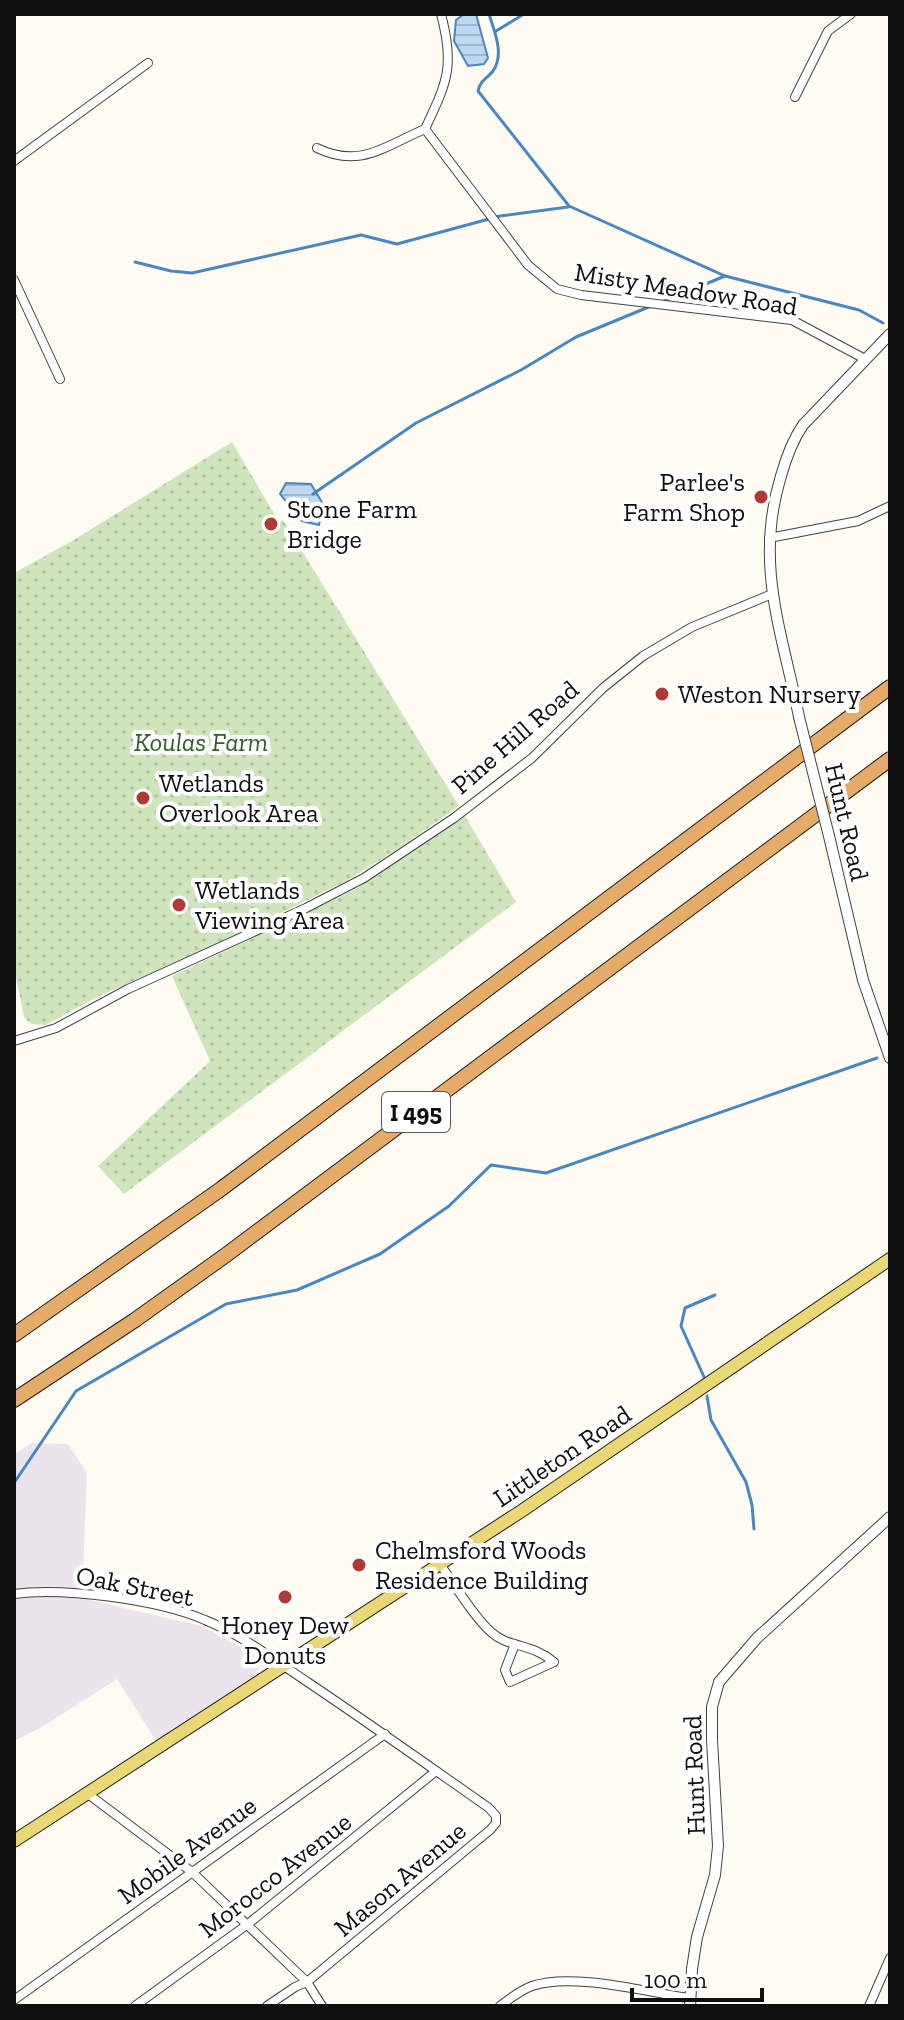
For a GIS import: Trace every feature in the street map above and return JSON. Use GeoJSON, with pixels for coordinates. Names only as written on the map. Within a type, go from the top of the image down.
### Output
{"type":"FeatureCollection","features":[{"type":"Feature","properties":{"kind":"highway","name":"I 495"},"geometry":{"type":"LineString","coordinates":[[14,1335],[221,1189],[890,687]]}},
{"type":"Feature","properties":{"kind":"highway","name":"I 495"},"geometry":{"type":"LineString","coordinates":[[14,1400],[213,1264],[890,759]]}},
{"type":"Feature","properties":{"kind":"main road","name":"Littleton Road"},"geometry":{"type":"LineString","coordinates":[[14,1841],[440,1564],[890,1259]]}},
{"type":"Feature","properties":{"kind":"street"},"geometry":{"type":"LineString","coordinates":[[317,148],[335,156],[364,155],[425,129],[446,86],[449,69],[441,14]]}},
{"type":"Feature","properties":{"kind":"street"},"geometry":{"type":"LineString","coordinates":[[795,97],[828,31],[851,14]]}},
{"type":"Feature","properties":{"kind":"street"},"geometry":{"type":"LineString","coordinates":[[14,161],[148,63]]}},
{"type":"Feature","properties":{"kind":"street","name":"Misty Meadow Road"},"geometry":{"type":"LineString","coordinates":[[425,129],[528,265],[557,289],[581,295],[792,320],[865,359]]}},
{"type":"Feature","properties":{"kind":"street"},"geometry":{"type":"LineString","coordinates":[[14,280],[60,379]]}},
{"type":"Feature","properties":{"kind":"street"},"geometry":{"type":"LineString","coordinates":[[772,594],[769,538],[777,487],[793,442],[809,417],[890,334]]}},
{"type":"Feature","properties":{"kind":"street"},"geometry":{"type":"LineString","coordinates":[[769,538],[858,521],[890,506]]}},
{"type":"Feature","properties":{"kind":"street","name":"Hunt Road"},"geometry":{"type":"LineString","coordinates":[[772,594],[863,980],[890,1058]]}},
{"type":"Feature","properties":{"kind":"street","name":"Pine Hill Road"},"geometry":{"type":"LineString","coordinates":[[14,1041],[46,1032],[128,989],[306,908],[364,878],[454,818],[532,758],[603,688],[643,656],[692,627],[772,594]]}},
{"type":"Feature","properties":{"kind":"street","name":"Hunt Road"},"geometry":{"type":"LineString","coordinates":[[690,2002],[697,1937],[715,1875],[718,1846],[712,1707],[719,1682],[757,1638],[890,1517]]}},
{"type":"Feature","properties":{"kind":"street"},"geometry":{"type":"LineString","coordinates":[[440,1564],[491,1632],[515,1644],[541,1651],[554,1662],[510,1682],[505,1670],[515,1644]]}},
{"type":"Feature","properties":{"kind":"street","name":"Oak Street"},"geometry":{"type":"LineString","coordinates":[[14,1594],[40,1590],[113,1598],[205,1619],[284,1667]]}},
{"type":"Feature","properties":{"kind":"street","name":"Mason Avenue"},"geometry":{"type":"LineString","coordinates":[[267,2006],[307,1982],[494,1827],[497,1820],[494,1812],[284,1667]]}},
{"type":"Feature","properties":{"kind":"street","name":"Mobile Avenue"},"geometry":{"type":"LineString","coordinates":[[14,2000],[385,1734]]}},
{"type":"Feature","properties":{"kind":"street","name":"Morocco Avenue"},"geometry":{"type":"LineString","coordinates":[[135,2006],[248,1924],[436,1771]]}},
{"type":"Feature","properties":{"kind":"street"},"geometry":{"type":"LineString","coordinates":[[88,1794],[192,1872],[307,1982],[322,2006]]}},
{"type":"Feature","properties":{"kind":"street"},"geometry":{"type":"LineString","coordinates":[[869,2006],[890,1958]]}},
{"type":"Feature","properties":{"kind":"street"},"geometry":{"type":"LineString","coordinates":[[500,2006],[531,1987],[555,1981],[577,1981],[690,2002]]}},
{"type":"Feature","properties":{"kind":"shaded area"},"geometry":{"type":"Polygon","coordinates":[[[32,1443],[68,1444],[87,1473],[82,1598],[201,1626],[254,1654],[260,1663],[253,1681],[156,1741],[117,1679],[44,1726],[14,1741],[14,1454],[32,1443]]]}},
{"type":"Feature","properties":{"kind":"green space","name":"Koulas Farm"},"geometry":{"type":"Polygon","coordinates":[[[232,442],[279,522],[283,520],[459,806],[346,881],[218,944],[97,997],[46,1025],[31,1024],[24,1017],[14,968],[14,573],[72,541],[232,442]]]}},
{"type":"Feature","properties":{"kind":"green space"},"geometry":{"type":"Polygon","coordinates":[[[465,816],[516,902],[124,1194],[98,1166],[210,1061],[172,976],[354,890],[465,816]]]}},
{"type":"Feature","properties":{"kind":"water"},"geometry":{"type":"Polygon","coordinates":[[[464,14],[476,14],[488,58],[484,64],[468,66],[454,41],[456,20],[464,14]]]}},
{"type":"Feature","properties":{"kind":"water"},"geometry":{"type":"Polygon","coordinates":[[[286,483],[311,484],[323,504],[319,525],[302,521],[280,494],[286,483]]]}},
{"type":"Feature","properties":{"kind":"waterway"},"geometry":{"type":"LineString","coordinates":[[489,14],[498,57],[493,71],[478,91],[569,206],[725,276],[859,310],[883,323]]}},
{"type":"Feature","properties":{"kind":"waterway"},"geometry":{"type":"LineString","coordinates":[[496,31],[524,14]]}},
{"type":"Feature","properties":{"kind":"waterway"},"geometry":{"type":"LineString","coordinates":[[135,262],[192,273],[361,235],[397,244],[500,216],[568,207]]}},
{"type":"Feature","properties":{"kind":"waterway"},"geometry":{"type":"LineString","coordinates":[[662,302],[725,276]]}},
{"type":"Feature","properties":{"kind":"waterway"},"geometry":{"type":"LineString","coordinates":[[313,494],[416,423],[521,370],[576,337],[651,306]]}},
{"type":"Feature","properties":{"kind":"waterway"},"geometry":{"type":"LineString","coordinates":[[14,1483],[76,1391],[226,1304],[297,1290],[380,1254],[449,1206],[491,1165],[546,1173],[877,1058]]}},
{"type":"Feature","properties":{"kind":"waterway"},"geometry":{"type":"LineString","coordinates":[[704,1377],[681,1326],[685,1308],[715,1295]]}},
{"type":"Feature","properties":{"kind":"waterway"},"geometry":{"type":"LineString","coordinates":[[707,1396],[711,1420],[746,1482],[754,1529]]}},
{"type":"Feature","properties":{"kind":"place","name":"Parlee's Farm Shop"},"geometry":{"type":"Point","coordinates":[761,497]}},
{"type":"Feature","properties":{"kind":"place","name":"Stone Farm Bridge"},"geometry":{"type":"Point","coordinates":[271,524]}},
{"type":"Feature","properties":{"kind":"place","name":"Weston Nursery"},"geometry":{"type":"Point","coordinates":[662,694]}},
{"type":"Feature","properties":{"kind":"place","name":"Wetlands Overlook Area"},"geometry":{"type":"Point","coordinates":[143,798]}},
{"type":"Feature","properties":{"kind":"place","name":"Wetlands Viewing Area"},"geometry":{"type":"Point","coordinates":[179,905]}},
{"type":"Feature","properties":{"kind":"place","name":"Chelmsford Woods Residence Building"},"geometry":{"type":"Point","coordinates":[359,1565]}},
{"type":"Feature","properties":{"kind":"place","name":"Honey Dew Donuts"},"geometry":{"type":"Point","coordinates":[285,1597]}}]}
